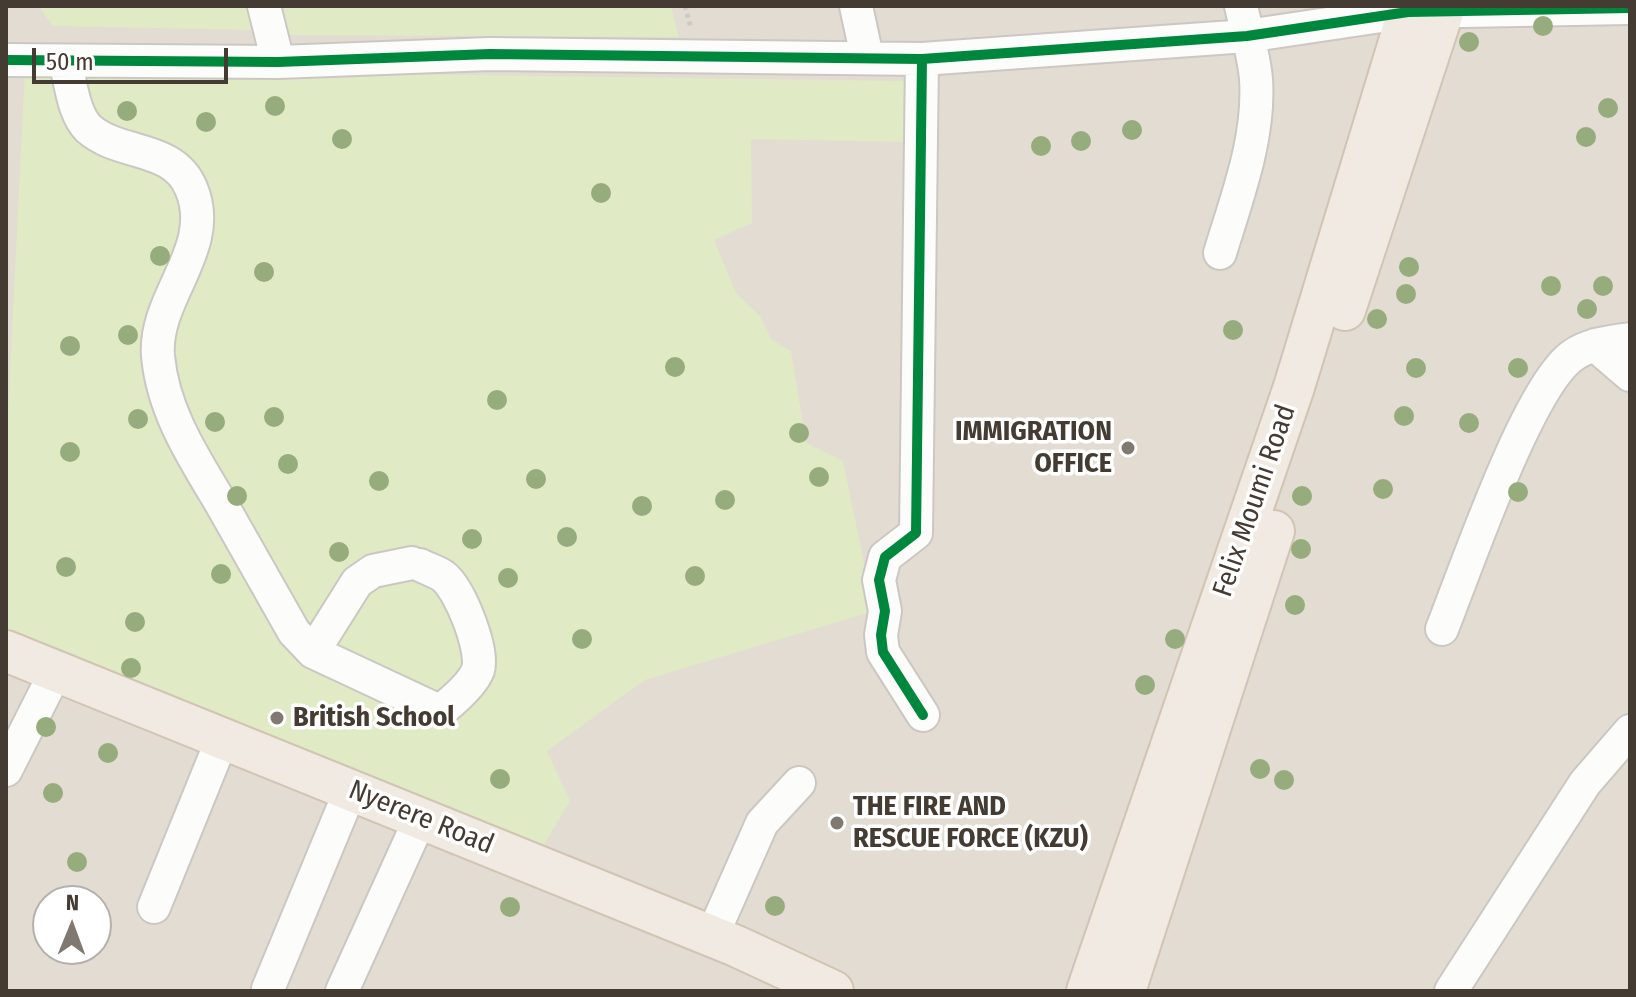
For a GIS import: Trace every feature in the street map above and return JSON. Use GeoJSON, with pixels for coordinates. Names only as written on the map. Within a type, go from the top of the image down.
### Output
{"type":"FeatureCollection","features":[{"type":"Feature","properties":{"kind":"main road","name":"Felix Moumi Road"},"geometry":{"type":"LineString","coordinates":[[1125,991],[1284,458],[1426,9]]}},
{"type":"Feature","properties":{"kind":"main road","name":"Felix Moumi Road"},"geometry":{"type":"LineString","coordinates":[[1087,991],[1284,458]]}},
{"type":"Feature","properties":{"kind":"main road","name":"Nyerere Road"},"geometry":{"type":"LineString","coordinates":[[6,651],[712,936],[833,991]]}},
{"type":"Feature","properties":{"kind":"street"},"geometry":{"type":"LineString","coordinates":[[264,6],[278,62]]}},
{"type":"Feature","properties":{"kind":"street"},"geometry":{"type":"LineString","coordinates":[[856,6],[867,57]]}},
{"type":"Feature","properties":{"kind":"street"},"geometry":{"type":"LineString","coordinates":[[6,60],[278,62],[490,54],[922,59],[1244,21],[1426,9],[1630,8]]}},
{"type":"Feature","properties":{"kind":"street"},"geometry":{"type":"LineString","coordinates":[[1220,253],[1250,154],[1256,79],[1244,21]]}},
{"type":"Feature","properties":{"kind":"street"},"geometry":{"type":"LineString","coordinates":[[922,59],[916,533],[885,557],[879,580],[885,611],[881,635],[883,652],[923,715]]}},
{"type":"Feature","properties":{"kind":"street"},"geometry":{"type":"LineString","coordinates":[[65,61],[78,112],[88,128],[167,160],[190,186],[196,204],[196,239],[164,312],[158,336],[158,358],[173,421],[294,632],[313,652],[435,709],[444,708],[477,672],[479,664],[468,615],[455,590],[444,576],[416,564],[373,571],[357,582],[313,652]]}},
{"type":"Feature","properties":{"kind":"street"},"geometry":{"type":"LineString","coordinates":[[1442,629],[1515,449],[1550,376],[1573,354],[1595,345],[1630,339]]}},
{"type":"Feature","properties":{"kind":"street"},"geometry":{"type":"LineString","coordinates":[[1595,345],[1630,375]]}},
{"type":"Feature","properties":{"kind":"street"},"geometry":{"type":"LineString","coordinates":[[6,770],[56,671]]}},
{"type":"Feature","properties":{"kind":"street"},"geometry":{"type":"LineString","coordinates":[[1451,991],[1585,783],[1630,731]]}},
{"type":"Feature","properties":{"kind":"street"},"geometry":{"type":"LineString","coordinates":[[154,907],[223,737]]}},
{"type":"Feature","properties":{"kind":"street"},"geometry":{"type":"LineString","coordinates":[[712,936],[762,823],[799,783]]}},
{"type":"Feature","properties":{"kind":"street"},"geometry":{"type":"LineString","coordinates":[[268,989],[351,789]]}},
{"type":"Feature","properties":{"kind":"street"},"geometry":{"type":"LineString","coordinates":[[342,991],[420,819]]}},
{"type":"Feature","properties":{"kind":"shaded area"},"geometry":{"type":"Polygon","coordinates":[[[6,6],[1630,6],[1630,991],[6,991],[6,6]]]}},
{"type":"Feature","properties":{"kind":"green space"},"geometry":{"type":"Polygon","coordinates":[[[252,6],[256,30],[52,26],[40,7],[252,6]]]}},
{"type":"Feature","properties":{"kind":"green space"},"geometry":{"type":"Polygon","coordinates":[[[275,6],[671,6],[679,37],[280,35],[275,6]]]}},
{"type":"Feature","properties":{"kind":"green space"},"geometry":{"type":"Polygon","coordinates":[[[25,69],[910,81],[911,142],[751,139],[752,223],[714,240],[736,293],[760,316],[771,339],[791,351],[806,443],[843,461],[874,611],[645,680],[547,751],[570,801],[536,858],[6,643],[6,454],[25,69]]]}},
{"type":"Feature","properties":{"kind":"cycle path"},"geometry":{"type":"LineString","coordinates":[[6,60],[278,62],[490,54],[922,59],[1247,36],[1408,12],[1630,8]]}},
{"type":"Feature","properties":{"kind":"cycle path"},"geometry":{"type":"LineString","coordinates":[[922,59],[916,533],[885,557],[879,580],[885,611],[881,635],[883,652],[923,715]]}},
{"type":"Feature","properties":{"kind":"place","name":"IMMIGRATION OFFICE"},"geometry":{"type":"Point","coordinates":[1128,448]}},
{"type":"Feature","properties":{"kind":"place","name":"British School"},"geometry":{"type":"Point","coordinates":[277,718]}},
{"type":"Feature","properties":{"kind":"place","name":"THE FIRE AND RESCUE FORCE (KZU)"},"geometry":{"type":"Point","coordinates":[837,823]}}]}
